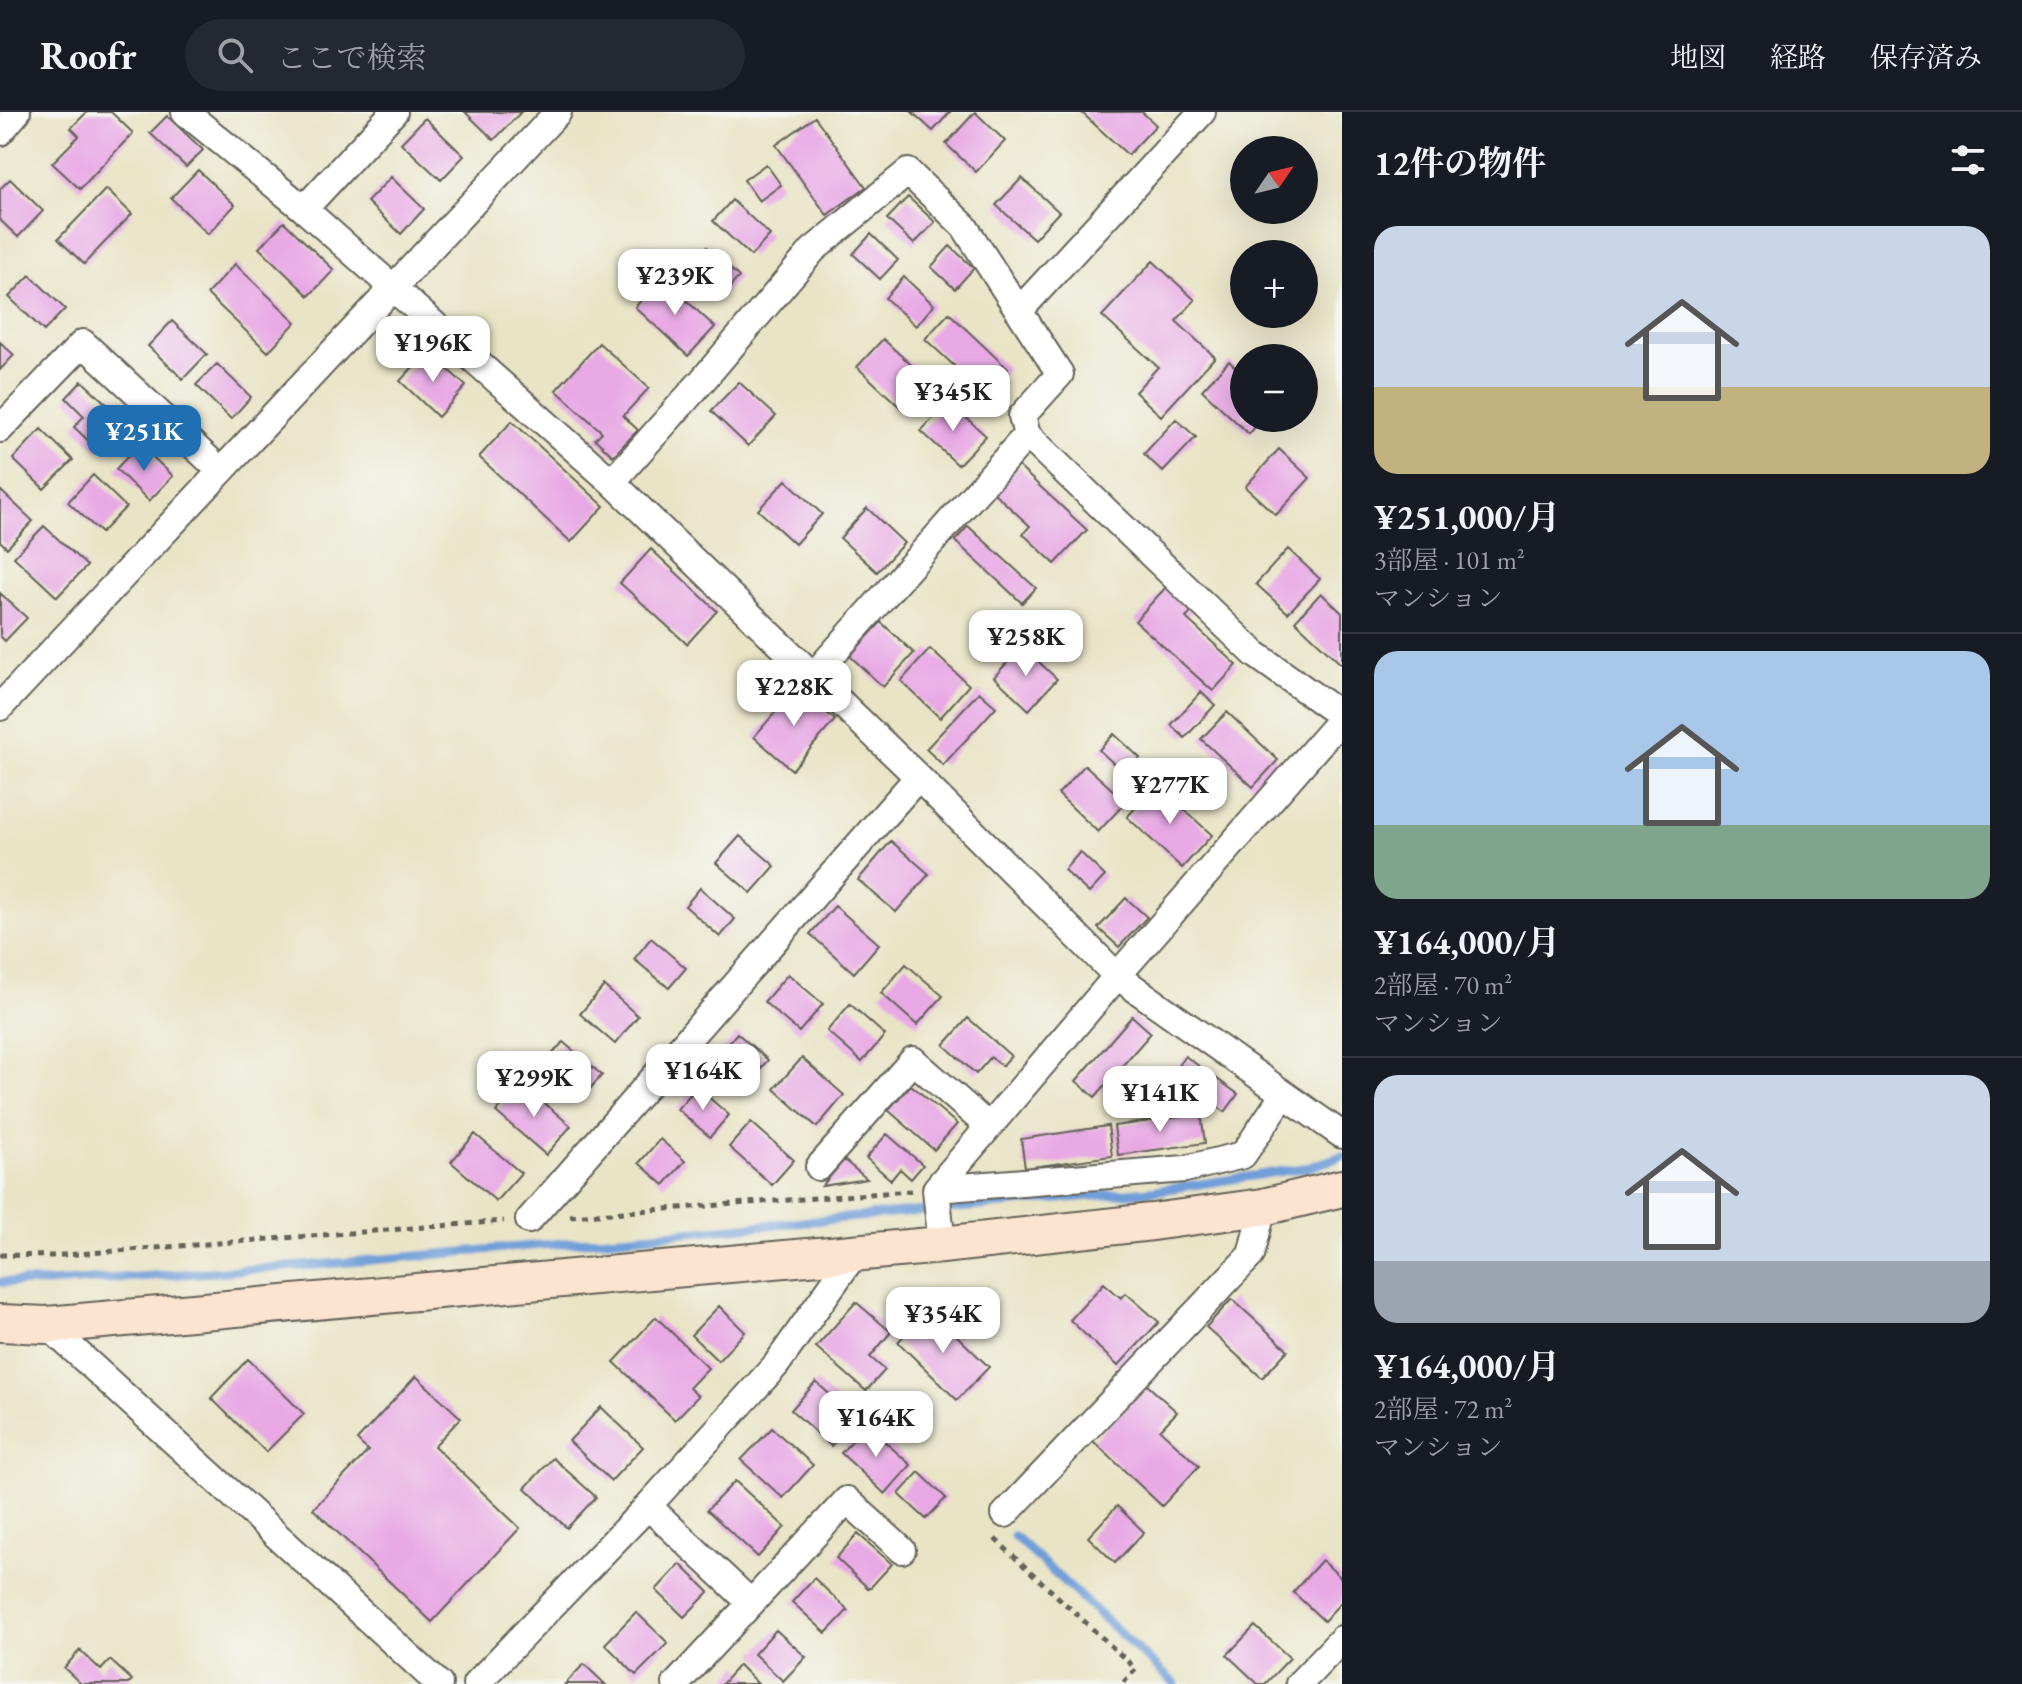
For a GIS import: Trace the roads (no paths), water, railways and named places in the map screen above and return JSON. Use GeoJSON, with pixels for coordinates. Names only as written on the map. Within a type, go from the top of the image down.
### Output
{"type":"FeatureCollection","features":[{"type":"Feature","properties":{"kind":"street"},"geometry":{"type":"LineString","coordinates":[[0,132],[17,112]]}},
{"type":"Feature","properties":{"kind":"street"},"geometry":{"type":"LineString","coordinates":[[185,112],[304,209],[612,482],[918,777],[1117,976],[1342,1134]]}},
{"type":"Feature","properties":{"kind":"street"},"geometry":{"type":"LineString","coordinates":[[304,209],[394,112]]}},
{"type":"Feature","properties":{"kind":"street"},"geometry":{"type":"LineString","coordinates":[[0,707],[558,112]]}},
{"type":"Feature","properties":{"kind":"street"},"geometry":{"type":"LineString","coordinates":[[1019,311],[1202,112]]}},
{"type":"Feature","properties":{"kind":"street"},"geometry":{"type":"LineString","coordinates":[[612,482],[813,250],[908,172],[964,226],[1060,374],[1022,416],[1027,435],[1255,654],[1342,717],[936,1189],[942,1245]]}},
{"type":"Feature","properties":{"kind":"street"},"geometry":{"type":"LineString","coordinates":[[0,429],[83,343],[221,471]]}},
{"type":"Feature","properties":{"kind":"street"},"geometry":{"type":"LineString","coordinates":[[813,676],[1027,435]]}},
{"type":"Feature","properties":{"kind":"street"},"geometry":{"type":"LineString","coordinates":[[529,1220],[918,777]]}},
{"type":"Feature","properties":{"kind":"street"},"geometry":{"type":"LineString","coordinates":[[819,1167],[913,1060],[989,1127]]}},
{"type":"Feature","properties":{"kind":"street"},"geometry":{"type":"LineString","coordinates":[[936,1189],[1185,1169],[1243,1155],[1284,1094]]}},
{"type":"Feature","properties":{"kind":"street"},"geometry":{"type":"LineString","coordinates":[[0,1323],[47,1325],[942,1245],[1263,1207],[1342,1188]]}},
{"type":"Feature","properties":{"kind":"street"},"geometry":{"type":"LineString","coordinates":[[1005,1514],[1251,1255],[1263,1207]]}},
{"type":"Feature","properties":{"kind":"street"},"geometry":{"type":"LineString","coordinates":[[476,1684],[648,1506],[776,1365],[855,1253]]}},
{"type":"Feature","properties":{"kind":"street"},"geometry":{"type":"LineString","coordinates":[[47,1325],[439,1684]]}},
{"type":"Feature","properties":{"kind":"street"},"geometry":{"type":"LineString","coordinates":[[676,1684],[847,1500],[902,1550]]}},
{"type":"Feature","properties":{"kind":"street"},"geometry":{"type":"LineString","coordinates":[[648,1506],[751,1603]]}},
{"type":"Feature","properties":{"kind":"street"},"geometry":{"type":"LineString","coordinates":[[1312,1680],[1342,1639]]}},
{"type":"Feature","properties":{"kind":"waterway"},"geometry":{"type":"LineString","coordinates":[[0,1282],[47,1283],[316,1265],[1161,1190],[1310,1167],[1342,1156]]}},
{"type":"Feature","properties":{"kind":"waterway"},"geometry":{"type":"LineString","coordinates":[[1014,1536],[1175,1684]]}}]}
